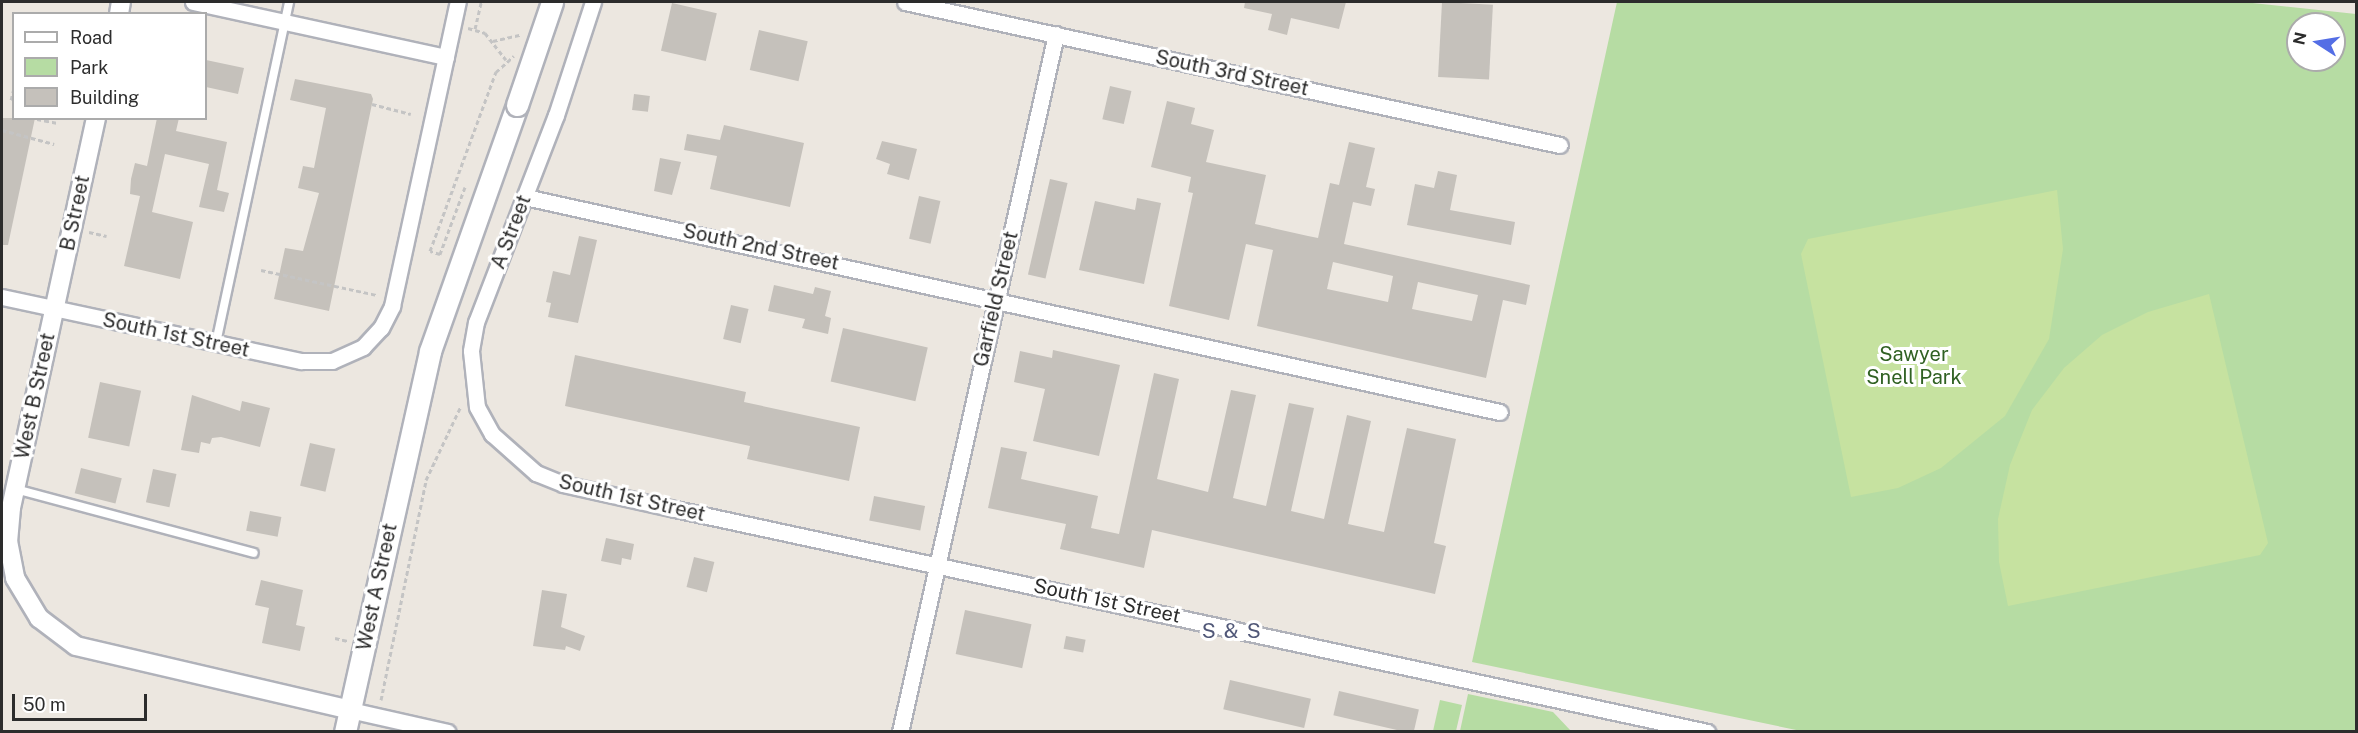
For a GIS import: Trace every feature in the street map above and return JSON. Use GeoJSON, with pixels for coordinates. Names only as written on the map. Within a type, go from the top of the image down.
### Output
{"type":"FeatureCollection","features":[{"type":"Feature","properties":{"kind":"main road","name":"A Street"},"geometry":{"type":"LineString","coordinates":[[408,443],[440,321],[552,2]]}},
{"type":"Feature","properties":{"kind":"main road","name":"West A Street"},"geometry":{"type":"LineString","coordinates":[[345,732],[408,443]]}},
{"type":"Feature","properties":{"kind":"street"},"geometry":{"type":"LineString","coordinates":[[193,2],[446,57]]}},
{"type":"Feature","properties":{"kind":"street"},"geometry":{"type":"LineString","coordinates":[[394,298],[458,2]]}},
{"type":"Feature","properties":{"kind":"street","name":"A Street"},"geometry":{"type":"LineString","coordinates":[[513,456],[477,407],[471,351],[476,322],[525,197],[593,2]]}},
{"type":"Feature","properties":{"kind":"street","name":"South 3rd Street"},"geometry":{"type":"LineString","coordinates":[[904,2],[1560,145]]}},
{"type":"Feature","properties":{"kind":"street","name":"Garfield Street"},"geometry":{"type":"LineString","coordinates":[[900,732],[1056,34]]}},
{"type":"Feature","properties":{"kind":"street","name":"B Street"},"geometry":{"type":"LineString","coordinates":[[55,308],[96,120]]}},
{"type":"Feature","properties":{"kind":"street","name":"South 2nd Street"},"geometry":{"type":"LineString","coordinates":[[525,197],[996,298],[1500,412]]}},
{"type":"Feature","properties":{"kind":"street","name":"South 1st Street"},"geometry":{"type":"LineString","coordinates":[[2,297],[308,362],[351,354],[381,328],[394,298]]}},
{"type":"Feature","properties":{"kind":"street","name":"West B Street"},"geometry":{"type":"LineString","coordinates":[[55,308],[15,489],[8,541],[20,589],[48,628],[76,646],[350,710]]}},
{"type":"Feature","properties":{"kind":"street","name":"South 1st Street"},"geometry":{"type":"LineString","coordinates":[[513,456],[536,473],[563,484],[1707,732]]}},
{"type":"Feature","properties":{"kind":"street"},"geometry":{"type":"LineString","coordinates":[[350,710],[448,732]]}},
{"type":"Feature","properties":{"kind":"lane"},"geometry":{"type":"LineString","coordinates":[[216,343],[289,2]]}},
{"type":"Feature","properties":{"kind":"lane"},"geometry":{"type":"LineString","coordinates":[[15,489],[254,553]]}},
{"type":"Feature","properties":{"kind":"path"},"geometry":{"type":"LineString","coordinates":[[475,29],[481,2]]}},
{"type":"Feature","properties":{"kind":"path"},"geometry":{"type":"LineString","coordinates":[[453,25],[475,29],[493,41],[506,60]]}},
{"type":"Feature","properties":{"kind":"path"},"geometry":{"type":"LineString","coordinates":[[11,100],[12,94]]}},
{"type":"Feature","properties":{"kind":"path"},"geometry":{"type":"LineString","coordinates":[[372,104],[411,114]]}},
{"type":"Feature","properties":{"kind":"path"},"geometry":{"type":"LineString","coordinates":[[43,120],[58,123]]}},
{"type":"Feature","properties":{"kind":"path"},"geometry":{"type":"LineString","coordinates":[[2,130],[54,144]]}},
{"type":"Feature","properties":{"kind":"path"},"geometry":{"type":"LineString","coordinates":[[261,270],[394,298]]}},
{"type":"Feature","properties":{"kind":"green space","name":"Sawyer Snell Park"},"geometry":{"type":"Polygon","coordinates":[[[1617,2],[2243,2],[2337,12],[2286,12],[2286,72],[2346,72],[2346,13],[2356,14],[2356,731],[1801,731],[1472,662],[1617,2]]]}},
{"type":"Feature","properties":{"kind":"green space"},"geometry":{"type":"Polygon","coordinates":[[[2057,190],[2063,249],[2049,339],[2005,416],[1941,468],[1898,488],[1851,497],[1801,254],[1808,239],[2057,190]]]}},
{"type":"Feature","properties":{"kind":"green space"},"geometry":{"type":"Polygon","coordinates":[[[2209,294],[2268,543],[2260,555],[2008,606],[1999,562],[1998,519],[2010,465],[2032,410],[2064,368],[2102,335],[2148,312],[2209,294]]]}},
{"type":"Feature","properties":{"kind":"green space"},"geometry":{"type":"Polygon","coordinates":[[[1468,694],[1553,712],[1571,731],[1460,731],[1468,694]]]}},
{"type":"Feature","properties":{"kind":"green space"},"geometry":{"type":"Polygon","coordinates":[[[1440,700],[1462,705],[1456,731],[1433,731],[1440,700]]]}},
{"type":"Feature","properties":{"kind":"building"},"geometry":{"type":"Polygon","coordinates":[[[1245,2],[1346,2],[1339,29],[1291,18],[1287,35],[1268,30],[1272,14],[1244,8],[1245,2]]]}},
{"type":"Feature","properties":{"kind":"building"},"geometry":{"type":"Polygon","coordinates":[[[1442,2],[1493,5],[1489,80],[1438,77],[1442,2]]]}},
{"type":"Feature","properties":{"kind":"building"},"geometry":{"type":"Polygon","coordinates":[[[672,3],[717,13],[706,61],[661,51],[672,3]]]}},
{"type":"Feature","properties":{"kind":"building"},"geometry":{"type":"Polygon","coordinates":[[[759,30],[808,41],[798,81],[750,70],[759,30]]]}},
{"type":"Feature","properties":{"kind":"building"},"geometry":{"type":"Polygon","coordinates":[[[207,60],[244,68],[238,94],[207,87],[207,60]]]}},
{"type":"Feature","properties":{"kind":"building"},"geometry":{"type":"Polygon","coordinates":[[[295,79],[371,94],[373,99],[329,311],[274,299],[285,248],[303,251],[319,193],[298,188],[303,166],[314,168],[326,108],[290,100],[295,79]]]}},
{"type":"Feature","properties":{"kind":"building"},"geometry":{"type":"Polygon","coordinates":[[[1110,86],[1131,91],[1124,124],[1102,119],[1110,86]]]}},
{"type":"Feature","properties":{"kind":"building"},"geometry":{"type":"Polygon","coordinates":[[[634,94],[650,96],[648,112],[632,110],[634,94]]]}},
{"type":"Feature","properties":{"kind":"building"},"geometry":{"type":"Polygon","coordinates":[[[1167,101],[1195,108],[1191,124],[1214,130],[1206,162],[1266,175],[1255,224],[1318,238],[1330,183],[1339,185],[1349,142],[1375,148],[1366,187],[1375,189],[1371,206],[1353,202],[1344,244],[1530,285],[1526,305],[1503,300],[1486,378],[1257,326],[1273,250],[1246,244],[1229,320],[1169,306],[1193,193],[1188,192],[1191,177],[1151,167],[1167,101]],[[1333,262],[1327,289],[1388,302],[1393,276],[1333,262]],[[1418,282],[1412,309],[1472,321],[1478,295],[1418,282]]]}},
{"type":"Feature","properties":{"kind":"building"},"geometry":{"type":"Polygon","coordinates":[[[2,118],[35,120],[8,245],[2,245],[2,118]]]}},
{"type":"Feature","properties":{"kind":"building"},"geometry":{"type":"Polygon","coordinates":[[[157,120],[179,120],[176,131],[227,142],[217,190],[229,193],[224,212],[199,207],[209,164],[165,154],[152,212],[193,222],[180,279],[124,266],[140,196],[130,194],[131,179],[135,163],[147,166],[157,120]]]}},
{"type":"Feature","properties":{"kind":"building"},"geometry":{"type":"Polygon","coordinates":[[[724,125],[804,143],[790,207],[710,189],[717,156],[684,150],[687,134],[720,140],[724,125]]]}},
{"type":"Feature","properties":{"kind":"building"},"geometry":{"type":"Polygon","coordinates":[[[882,141],[917,149],[909,180],[887,174],[890,164],[876,159],[882,141]]]}},
{"type":"Feature","properties":{"kind":"building"},"geometry":{"type":"Polygon","coordinates":[[[660,158],[681,162],[672,195],[654,191],[660,158]]]}},
{"type":"Feature","properties":{"kind":"building"},"geometry":{"type":"Polygon","coordinates":[[[1438,171],[1457,175],[1450,210],[1515,222],[1511,245],[1407,225],[1415,184],[1434,188],[1438,171]]]}},
{"type":"Feature","properties":{"kind":"building"},"geometry":{"type":"Polygon","coordinates":[[[1050,179],[1068,183],[1045,279],[1028,274],[1050,179]]]}},
{"type":"Feature","properties":{"kind":"building"},"geometry":{"type":"Polygon","coordinates":[[[919,196],[940,201],[931,244],[909,239],[919,196]]]}},
{"type":"Feature","properties":{"kind":"building"},"geometry":{"type":"Polygon","coordinates":[[[1137,198],[1161,203],[1144,284],[1079,270],[1095,201],[1135,210],[1137,198]]]}},
{"type":"Feature","properties":{"kind":"building"},"geometry":{"type":"Polygon","coordinates":[[[579,236],[597,240],[578,323],[548,317],[551,303],[546,302],[553,271],[570,275],[579,236]]]}},
{"type":"Feature","properties":{"kind":"building"},"geometry":{"type":"Polygon","coordinates":[[[774,285],[813,294],[815,287],[831,291],[825,316],[831,318],[828,334],[802,328],[805,319],[768,311],[774,285]]]}},
{"type":"Feature","properties":{"kind":"building"},"geometry":{"type":"Polygon","coordinates":[[[731,305],[749,309],[741,343],[723,339],[731,305]]]}},
{"type":"Feature","properties":{"kind":"building"},"geometry":{"type":"Polygon","coordinates":[[[843,328],[928,348],[915,401],[831,382],[843,328]]]}},
{"type":"Feature","properties":{"kind":"building"},"geometry":{"type":"Polygon","coordinates":[[[1053,350],[1120,365],[1099,456],[1033,441],[1045,389],[1014,382],[1020,351],[1052,358],[1053,350]]]}},
{"type":"Feature","properties":{"kind":"building"},"geometry":{"type":"Polygon","coordinates":[[[575,355],[746,392],[744,402],[860,427],[849,481],[747,459],[750,446],[565,406],[575,355]]]}},
{"type":"Feature","properties":{"kind":"building"},"geometry":{"type":"Polygon","coordinates":[[[1154,373],[1179,379],[1157,479],[1208,492],[1231,390],[1256,395],[1233,498],[1266,506],[1289,403],[1314,408],[1291,511],[1324,519],[1347,415],[1371,421],[1348,524],[1384,532],[1407,428],[1456,439],[1434,543],[1446,546],[1435,594],[1152,530],[1144,568],[1060,549],[1066,524],[988,508],[1001,447],[1027,452],[1021,479],[1098,496],[1091,528],[1119,534],[1154,373]]]}},
{"type":"Feature","properties":{"kind":"building"},"geometry":{"type":"Polygon","coordinates":[[[100,382],[141,391],[129,446],[88,438],[100,382]]]}},
{"type":"Feature","properties":{"kind":"building"},"geometry":{"type":"Polygon","coordinates":[[[192,395],[240,411],[242,401],[270,408],[260,447],[221,437],[212,438],[210,444],[201,442],[199,453],[181,450],[192,395]]]}},
{"type":"Feature","properties":{"kind":"building"},"geometry":{"type":"Polygon","coordinates":[[[310,443],[335,449],[325,492],[300,486],[310,443]]]}},
{"type":"Feature","properties":{"kind":"building"},"geometry":{"type":"Polygon","coordinates":[[[81,468],[122,478],[115,503],[75,493],[81,468]]]}},
{"type":"Feature","properties":{"kind":"building"},"geometry":{"type":"Polygon","coordinates":[[[153,469],[176,474],[169,507],[146,502],[153,469]]]}},
{"type":"Feature","properties":{"kind":"building"},"geometry":{"type":"Polygon","coordinates":[[[874,496],[925,506],[920,530],[869,521],[874,496]]]}},
{"type":"Feature","properties":{"kind":"building"},"geometry":{"type":"Polygon","coordinates":[[[250,511],[281,517],[278,537],[246,531],[250,511]]]}},
{"type":"Feature","properties":{"kind":"building"},"geometry":{"type":"Polygon","coordinates":[[[606,538],[634,544],[631,560],[622,558],[621,565],[601,561],[606,538]]]}},
{"type":"Feature","properties":{"kind":"building"},"geometry":{"type":"Polygon","coordinates":[[[694,557],[714,562],[707,592],[687,587],[694,557]]]}},
{"type":"Feature","properties":{"kind":"building"},"geometry":{"type":"Polygon","coordinates":[[[261,580],[303,590],[296,625],[305,627],[300,651],[262,643],[269,608],[255,605],[261,580]]]}},
{"type":"Feature","properties":{"kind":"building"},"geometry":{"type":"Polygon","coordinates":[[[542,590],[567,594],[561,627],[585,636],[580,651],[566,646],[565,650],[533,646],[542,590]]]}},
{"type":"Feature","properties":{"kind":"building"},"geometry":{"type":"Polygon","coordinates":[[[965,610],[1032,624],[1022,668],[956,654],[965,610]]]}},
{"type":"Feature","properties":{"kind":"building"},"geometry":{"type":"Polygon","coordinates":[[[1066,636],[1086,640],[1083,653],[1064,649],[1066,636]]]}},
{"type":"Feature","properties":{"kind":"building"},"geometry":{"type":"Polygon","coordinates":[[[1230,680],[1311,699],[1304,728],[1223,709],[1230,680]]]}},
{"type":"Feature","properties":{"kind":"building"},"geometry":{"type":"Polygon","coordinates":[[[1339,691],[1419,709],[1414,732],[1333,715],[1339,691]]]}},
{"type":"Feature","properties":{"kind":"district","name":"S & S"},"geometry":{"type":"Point","coordinates":[1232,631]}}]}
